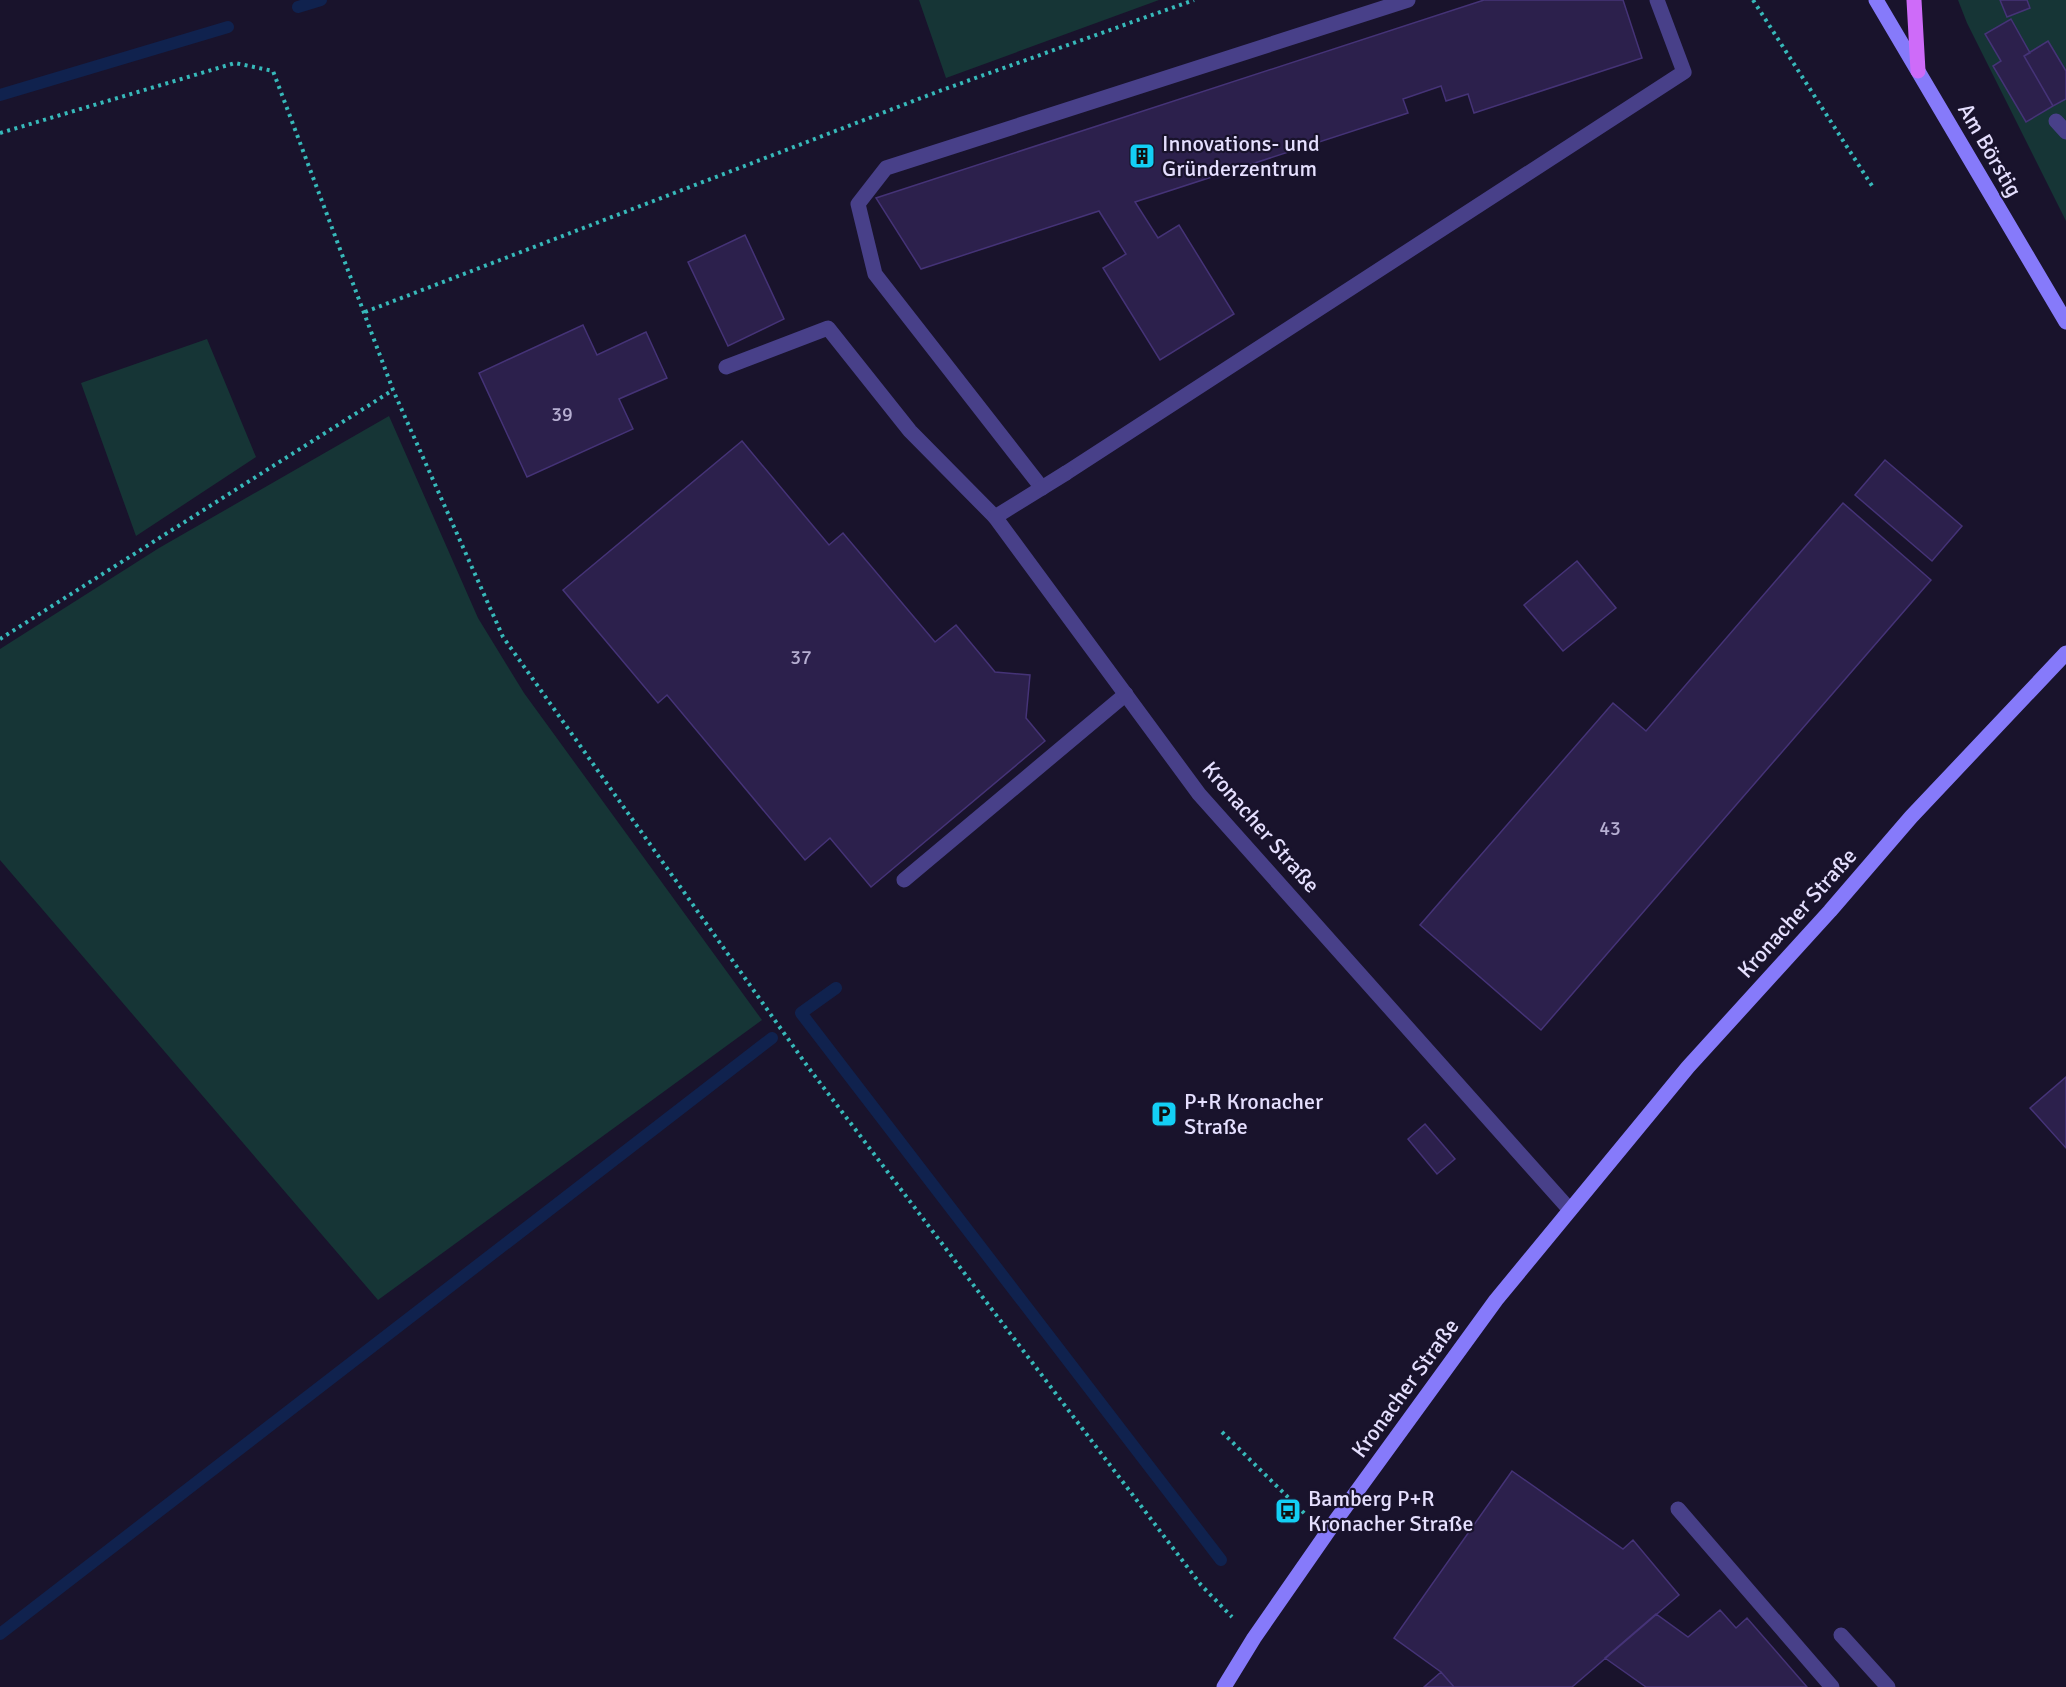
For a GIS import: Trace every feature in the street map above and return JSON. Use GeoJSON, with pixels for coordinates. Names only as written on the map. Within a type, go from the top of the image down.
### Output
{"type":"FeatureCollection","features":[{"type":"Feature","properties":{"kind":"main road"},"geometry":{"type":"LineString","coordinates":[[1914,0],[1918,71]]}},
{"type":"Feature","properties":{"kind":"street"},"geometry":{"type":"LineString","coordinates":[[1042,488],[875,274],[858,204],[886,168],[1408,0]]}},
{"type":"Feature","properties":{"kind":"street"},"geometry":{"type":"LineString","coordinates":[[995,517],[1684,72],[1657,0]]}},
{"type":"Feature","properties":{"kind":"street","name":"Am Börstig"},"geometry":{"type":"LineString","coordinates":[[1876,0],[2065,318],[2066,334]]}},
{"type":"Feature","properties":{"kind":"street","name":"Kronacher Straße"},"geometry":{"type":"LineString","coordinates":[[726,367],[828,328],[910,431],[995,517],[1199,794],[1570,1210]]}},
{"type":"Feature","properties":{"kind":"street","name":"Kronacher Straße"},"geometry":{"type":"LineString","coordinates":[[1224,1687],[1254,1638],[1326,1535],[1496,1300],[1688,1067],[1830,911],[1911,817],[2066,653]]}},
{"type":"Feature","properties":{"kind":"street"},"geometry":{"type":"LineString","coordinates":[[904,880],[1126,694]]}},
{"type":"Feature","properties":{"kind":"street"},"geometry":{"type":"LineString","coordinates":[[1678,1509],[1832,1687]]}},
{"type":"Feature","properties":{"kind":"street"},"geometry":{"type":"LineString","coordinates":[[1841,1635],[1888,1687]]}},
{"type":"Feature","properties":{"kind":"path"},"geometry":{"type":"LineString","coordinates":[[365,312],[942,90],[1194,0]]}},
{"type":"Feature","properties":{"kind":"path"},"geometry":{"type":"LineString","coordinates":[[1753,0],[1874,189]]}},
{"type":"Feature","properties":{"kind":"path"},"geometry":{"type":"LineString","coordinates":[[0,133],[235,63],[273,71],[393,390],[503,638],[808,1067],[1201,1585],[1254,1638]]}},
{"type":"Feature","properties":{"kind":"path"},"geometry":{"type":"LineString","coordinates":[[0,639],[393,390]]}},
{"type":"Feature","properties":{"kind":"path"},"geometry":{"type":"LineString","coordinates":[[1222,1432],[1326,1535]]}},
{"type":"Feature","properties":{"kind":"green space"},"geometry":{"type":"Polygon","coordinates":[[[919,0],[1159,0],[946,78],[919,0]]]}},
{"type":"Feature","properties":{"kind":"green space"},"geometry":{"type":"Polygon","coordinates":[[[1958,0],[2066,0],[2066,221],[1967,23],[1958,0]]]}},
{"type":"Feature","properties":{"kind":"green space"},"geometry":{"type":"Polygon","coordinates":[[[207,339],[256,457],[136,536],[81,383],[207,339]]]}},
{"type":"Feature","properties":{"kind":"green space"},"geometry":{"type":"Polygon","coordinates":[[[389,416],[478,618],[524,693],[762,1020],[378,1300],[0,860],[0,649],[159,548],[389,416]]]}},
{"type":"Feature","properties":{"kind":"building","name":"Innovations- und Gründerzentrum"},"geometry":{"type":"Polygon","coordinates":[[[1484,0],[1623,0],[1642,58],[1474,113],[1468,94],[1446,101],[1441,86],[1403,99],[1408,113],[1135,202],[1158,238],[1179,225],[1234,314],[1160,360],[1103,268],[1126,254],[1099,211],[921,269],[876,198],[1484,0]]]}},
{"type":"Feature","properties":{"kind":"building"},"geometry":{"type":"Polygon","coordinates":[[[2000,0],[2027,0],[2030,8],[2007,17],[2000,0]]]}},
{"type":"Feature","properties":{"kind":"building"},"geometry":{"type":"Polygon","coordinates":[[[2011,19],[2030,53],[2024,56],[2053,106],[2026,122],[1993,66],[2001,61],[1985,34],[2011,19]]]}},
{"type":"Feature","properties":{"kind":"building"},"geometry":{"type":"Polygon","coordinates":[[[2048,41],[2066,71],[2066,99],[2053,106],[2024,56],[2048,41]]]}},
{"type":"Feature","properties":{"kind":"building"},"geometry":{"type":"Polygon","coordinates":[[[745,235],[784,319],[728,346],[688,262],[745,235]]]}},
{"type":"Feature","properties":{"kind":"building"},"geometry":{"type":"Polygon","coordinates":[[[583,325],[597,355],[646,332],[667,378],[619,399],[633,429],[527,477],[479,373],[583,325]]]}},
{"type":"Feature","properties":{"kind":"building"},"geometry":{"type":"Polygon","coordinates":[[[742,441],[829,545],[843,533],[935,642],[956,625],[995,672],[1030,675],[1026,718],[1045,741],[871,887],[830,838],[805,860],[667,695],[658,703],[563,590],[742,441]]]}},
{"type":"Feature","properties":{"kind":"building"},"geometry":{"type":"Polygon","coordinates":[[[1885,460],[1962,526],[1932,561],[1855,495],[1885,460]]]}},
{"type":"Feature","properties":{"kind":"building"},"geometry":{"type":"Polygon","coordinates":[[[1843,503],[1931,580],[1541,1030],[1420,925],[1613,703],[1646,731],[1843,503]]]}},
{"type":"Feature","properties":{"kind":"building"},"geometry":{"type":"Polygon","coordinates":[[[1577,561],[1616,608],[1563,651],[1524,605],[1577,561]]]}},
{"type":"Feature","properties":{"kind":"building"},"geometry":{"type":"Polygon","coordinates":[[[2066,1077],[2066,1148],[2030,1108],[2066,1077]]]}},
{"type":"Feature","properties":{"kind":"building"},"geometry":{"type":"Polygon","coordinates":[[[1425,1124],[1455,1159],[1437,1174],[1408,1139],[1425,1124]]]}},
{"type":"Feature","properties":{"kind":"building"},"geometry":{"type":"Polygon","coordinates":[[[1512,1471],[1623,1549],[1633,1540],[1679,1595],[1572,1687],[1454,1687],[1441,1672],[1394,1638],[1512,1471]]]}},
{"type":"Feature","properties":{"kind":"building"},"geometry":{"type":"Polygon","coordinates":[[[1720,1610],[1736,1628],[1747,1618],[1807,1687],[1646,1687],[1605,1658],[1656,1614],[1688,1637],[1720,1610]]]}},
{"type":"Feature","properties":{"kind":"building"},"geometry":{"type":"Polygon","coordinates":[[[1441,1672],[1454,1687],[1424,1687],[1441,1672]]]}},
{"type":"Feature","properties":{"kind":"waterway"},"geometry":{"type":"LineString","coordinates":[[298,7],[321,0]]}},
{"type":"Feature","properties":{"kind":"waterway"},"geometry":{"type":"LineString","coordinates":[[0,95],[228,27]]}},
{"type":"Feature","properties":{"kind":"waterway"},"geometry":{"type":"LineString","coordinates":[[836,988],[801,1013],[1221,1560]]}},
{"type":"Feature","properties":{"kind":"waterway"},"geometry":{"type":"LineString","coordinates":[[0,1634],[772,1038]]}},
{"type":"Feature","properties":{"kind":"place","name":"Innovations- und Gründerzentrum"},"geometry":{"type":"Point","coordinates":[1142,156]}},
{"type":"Feature","properties":{"kind":"place","name":"P+R Kronacher Straße"},"geometry":{"type":"Point","coordinates":[1164,1114]}},
{"type":"Feature","properties":{"kind":"place","name":"Bamberg P+R Kronacher Straße"},"geometry":{"type":"Point","coordinates":[1288,1511]}}]}
